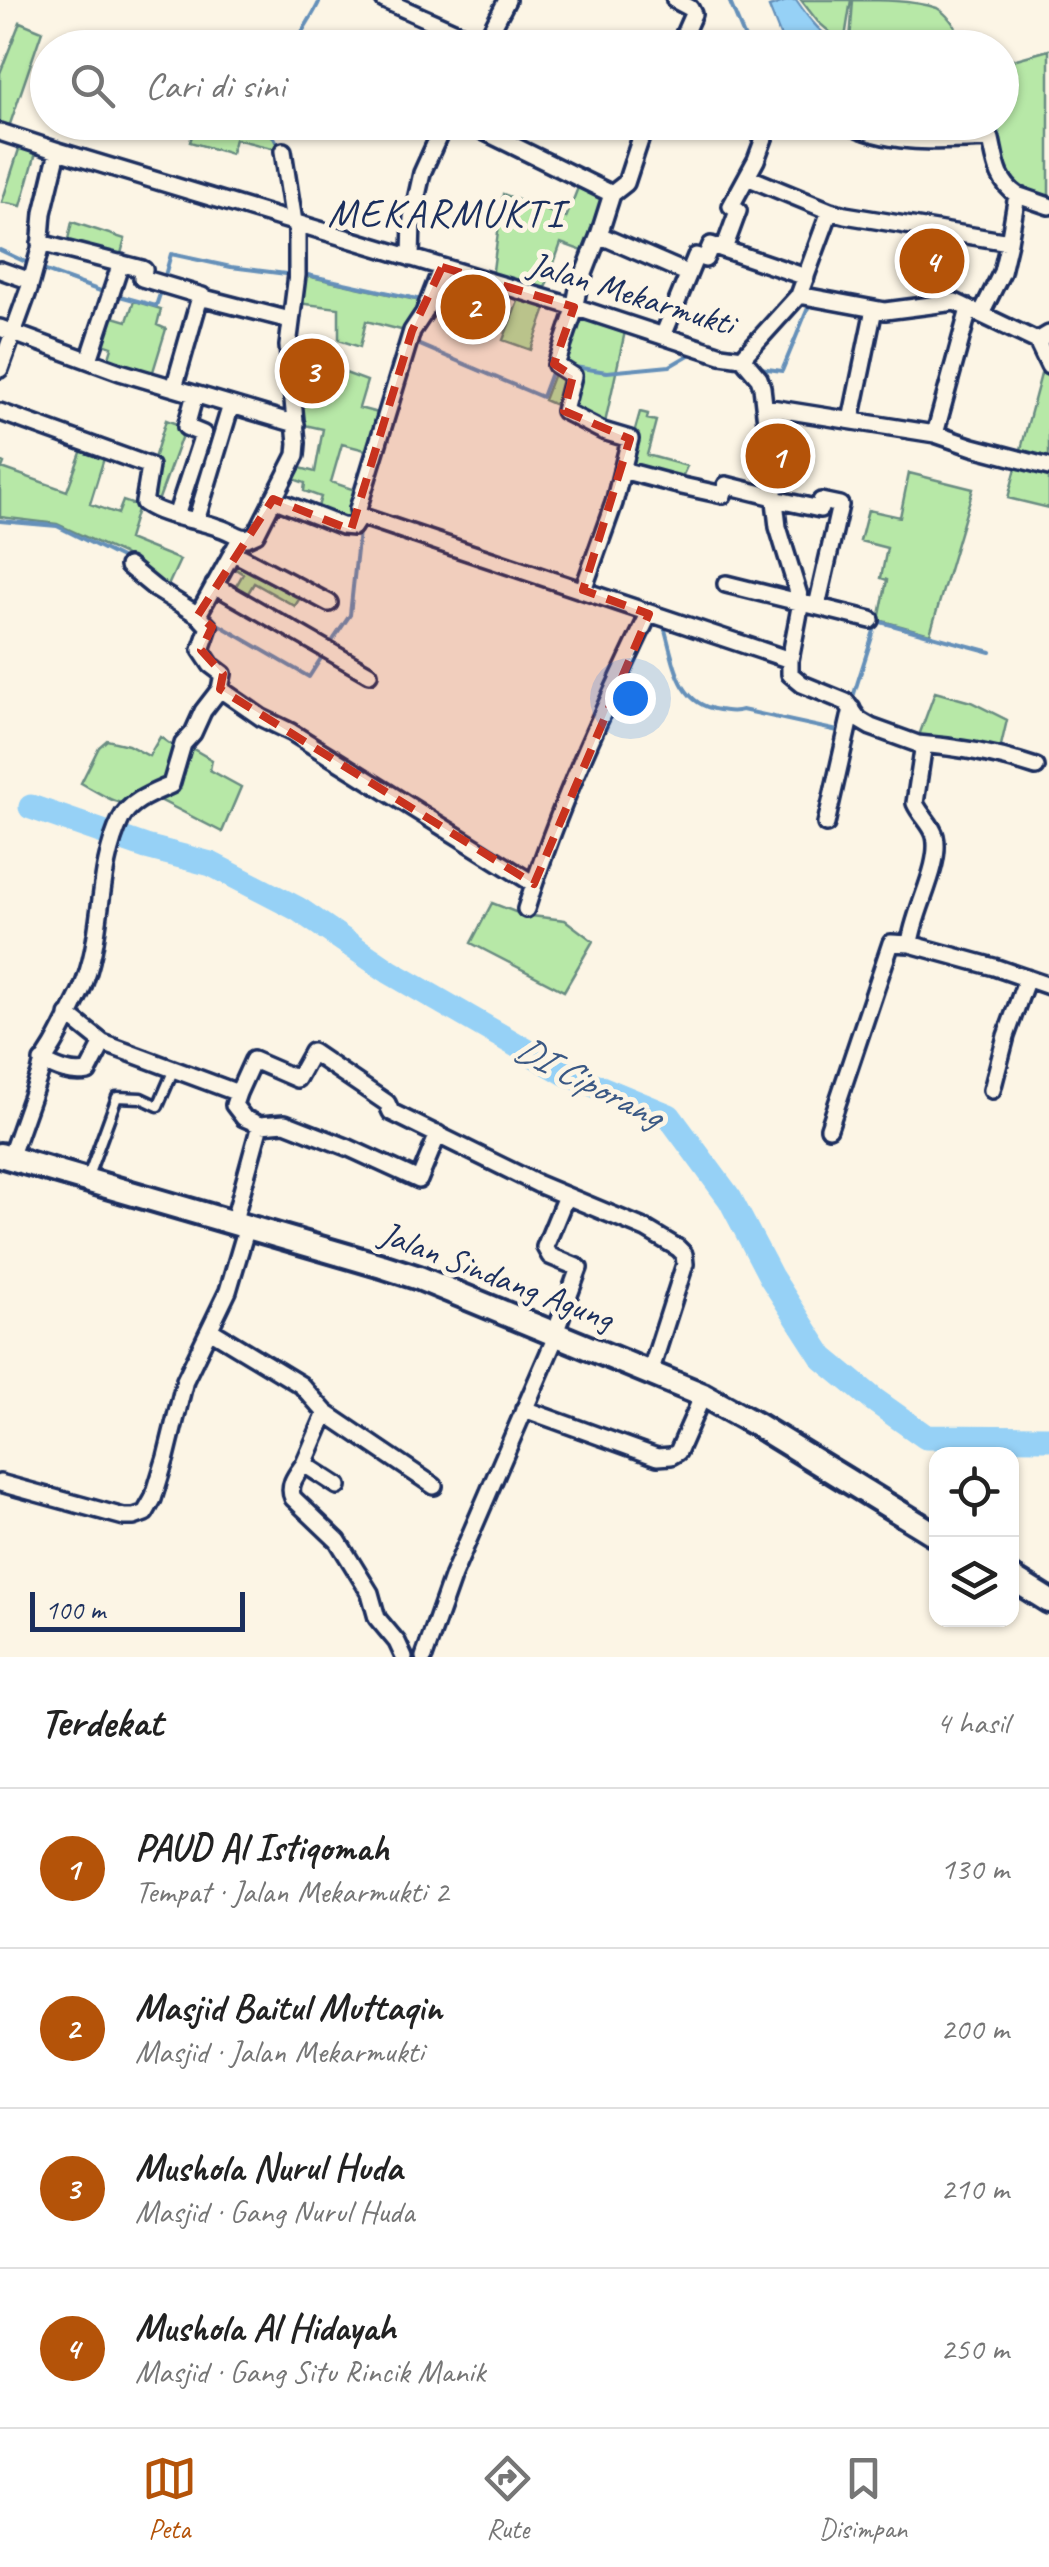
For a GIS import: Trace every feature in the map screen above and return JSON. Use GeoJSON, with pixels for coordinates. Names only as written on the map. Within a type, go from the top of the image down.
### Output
{"type":"FeatureCollection","features":[{"type":"Feature","properties":{"kind":"main road","name":"Jalan Sindang Agung"},"geometry":{"type":"LineString","coordinates":[[5,1156],[419,1278],[702,1395],[929,1531]]}},
{"type":"Feature","properties":{"kind":"main road"},"geometry":{"type":"LineString","coordinates":[[1019,1582],[1049,1601]]}},
{"type":"Feature","properties":{"kind":"street"},"geometry":{"type":"LineString","coordinates":[[384,0],[424,8],[460,30]]}},
{"type":"Feature","properties":{"kind":"street"},"geometry":{"type":"LineString","coordinates":[[493,30],[506,0]]}},
{"type":"Feature","properties":{"kind":"street"},"geometry":{"type":"LineString","coordinates":[[675,0],[693,14],[686,30]]}},
{"type":"Feature","properties":{"kind":"street"},"geometry":{"type":"LineString","coordinates":[[0,152],[3,133]]}},
{"type":"Feature","properties":{"kind":"street","name":"Jalan Mekarmukti"},"geometry":{"type":"LineString","coordinates":[[3,133],[721,355],[742,358],[799,295],[830,210]]}},
{"type":"Feature","properties":{"kind":"street"},"geometry":{"type":"LineString","coordinates":[[411,258],[412,218],[422,173],[437,140]]}},
{"type":"Feature","properties":{"kind":"street"},"geometry":{"type":"LineString","coordinates":[[502,140],[612,194]]}},
{"type":"Feature","properties":{"kind":"street"},"geometry":{"type":"LineString","coordinates":[[584,590],[614,503],[630,440],[564,411],[573,376],[556,365],[612,194],[626,183],[641,140]]}},
{"type":"Feature","properties":{"kind":"street"},"geometry":{"type":"LineString","coordinates":[[724,250],[738,211],[731,206],[762,140]]}},
{"type":"Feature","properties":{"kind":"street"},"geometry":{"type":"LineString","coordinates":[[990,140],[999,177],[1007,188],[1049,206]]}},
{"type":"Feature","properties":{"kind":"street"},"geometry":{"type":"LineString","coordinates":[[198,615],[237,544],[256,534],[296,455],[288,346],[296,275],[295,223],[282,151]]}},
{"type":"Feature","properties":{"kind":"street"},"geometry":{"type":"LineString","coordinates":[[0,368],[7,330],[31,281],[58,152]]}},
{"type":"Feature","properties":{"kind":"street"},"geometry":{"type":"LineString","coordinates":[[747,177],[846,215],[1009,242]]}},
{"type":"Feature","properties":{"kind":"street"},"geometry":{"type":"LineString","coordinates":[[934,434],[975,312],[1002,272],[1018,195]]}},
{"type":"Feature","properties":{"kind":"street"},"geometry":{"type":"LineString","coordinates":[[599,236],[687,274]]}},
{"type":"Feature","properties":{"kind":"street"},"geometry":{"type":"LineString","coordinates":[[40,243],[144,270],[142,278],[290,320]]}},
{"type":"Feature","properties":{"kind":"street"},"geometry":{"type":"LineString","coordinates":[[663,336],[696,256],[706,259],[711,245],[806,278]]}},
{"type":"Feature","properties":{"kind":"street"},"geometry":{"type":"LineString","coordinates":[[89,360],[120,263]]}},
{"type":"Feature","properties":{"kind":"street"},"geometry":{"type":"LineString","coordinates":[[273,498],[353,527],[360,516],[358,509],[412,332],[442,267]]}},
{"type":"Feature","properties":{"kind":"street"},"geometry":{"type":"LineString","coordinates":[[0,270],[31,281]]}},
{"type":"Feature","properties":{"kind":"street"},"geometry":{"type":"LineString","coordinates":[[799,295],[886,311],[956,302],[1043,337],[1049,366]]}},
{"type":"Feature","properties":{"kind":"street"},"geometry":{"type":"LineString","coordinates":[[174,388],[202,296]]}},
{"type":"Feature","properties":{"kind":"street"},"geometry":{"type":"LineString","coordinates":[[851,420],[874,308]]}},
{"type":"Feature","properties":{"kind":"street"},"geometry":{"type":"LineString","coordinates":[[7,330],[174,388],[296,424]]}},
{"type":"Feature","properties":{"kind":"street"},"geometry":{"type":"LineString","coordinates":[[742,358],[759,378],[778,526],[809,604]]}},
{"type":"Feature","properties":{"kind":"street"},"geometry":{"type":"LineString","coordinates":[[176,516],[203,434],[186,427],[195,394]]}},
{"type":"Feature","properties":{"kind":"street"},"geometry":{"type":"LineString","coordinates":[[196,522],[231,405]]}},
{"type":"Feature","properties":{"kind":"street"},"geometry":{"type":"LineString","coordinates":[[765,407],[934,434],[1049,467]]}},
{"type":"Feature","properties":{"kind":"street"},"geometry":{"type":"LineString","coordinates":[[0,412],[150,466],[144,503],[156,510],[218,526],[237,544],[328,602]]}},
{"type":"Feature","properties":{"kind":"street"},"geometry":{"type":"LineString","coordinates":[[622,470],[723,494],[726,485],[820,509],[821,501],[840,505],[790,660],[790,674],[795,680],[846,702],[859,720],[871,727],[918,744],[954,746],[1036,767]]}},
{"type":"Feature","properties":{"kind":"street"},"geometry":{"type":"LineString","coordinates":[[360,516],[790,660]]}},
{"type":"Feature","properties":{"kind":"street"},"geometry":{"type":"LineString","coordinates":[[5,1156],[42,1062],[82,988],[96,940],[104,872],[122,816],[134,804],[171,786],[184,744],[220,689],[223,674],[201,650],[208,627],[198,615],[128,566]]}},
{"type":"Feature","properties":{"kind":"street"},"geometry":{"type":"LineString","coordinates":[[726,584],[872,620]]}},
{"type":"Feature","properties":{"kind":"street"},"geometry":{"type":"LineString","coordinates":[[214,585],[369,674]]}},
{"type":"Feature","properties":{"kind":"street"},"geometry":{"type":"LineString","coordinates":[[526,909],[605,706],[649,614]]}},
{"type":"Feature","properties":{"kind":"street"},"geometry":{"type":"LineString","coordinates":[[220,689],[534,884]]}},
{"type":"Feature","properties":{"kind":"street"},"geometry":{"type":"LineString","coordinates":[[826,824],[852,708]]}},
{"type":"Feature","properties":{"kind":"street"},"geometry":{"type":"LineString","coordinates":[[910,944],[932,873],[935,846],[935,835],[915,802],[923,757],[918,744]]}},
{"type":"Feature","properties":{"kind":"street"},"geometry":{"type":"LineString","coordinates":[[828,1128],[891,943],[910,944],[1049,986]]}},
{"type":"Feature","properties":{"kind":"street"},"geometry":{"type":"LineString","coordinates":[[992,1090],[1027,978]]}},
{"type":"Feature","properties":{"kind":"street"},"geometry":{"type":"LineString","coordinates":[[68,1014],[103,1042],[238,1093]]}},
{"type":"Feature","properties":{"kind":"street"},"geometry":{"type":"LineString","coordinates":[[42,1062],[64,1072],[88,1072],[103,1042]]}},
{"type":"Feature","properties":{"kind":"street"},"geometry":{"type":"LineString","coordinates":[[438,1134],[419,1180],[285,1123],[260,1125],[244,1118],[234,1105],[254,1060],[296,1079],[312,1052],[387,1103],[391,1112],[438,1134],[538,1184],[673,1244],[684,1254],[685,1264],[650,1373]]}},
{"type":"Feature","properties":{"kind":"street"},"geometry":{"type":"LineString","coordinates":[[0,1484],[124,1516],[145,1513],[166,1458],[185,1380],[228,1291],[260,1125]]}},
{"type":"Feature","properties":{"kind":"street"},"geometry":{"type":"LineString","coordinates":[[424,1657],[454,1575],[556,1334],[579,1268],[550,1256],[545,1246],[566,1196]]}},
{"type":"Feature","properties":{"kind":"street"},"geometry":{"type":"LineString","coordinates":[[210,1330],[301,1385],[326,1413],[434,1486]]}},
{"type":"Feature","properties":{"kind":"street"},"geometry":{"type":"LineString","coordinates":[[524,1408],[665,1457],[678,1452],[702,1395]]}},
{"type":"Feature","properties":{"kind":"street"},"geometry":{"type":"LineString","coordinates":[[326,1413],[292,1484],[293,1498],[338,1541],[365,1583],[377,1618],[404,1657]]}},
{"type":"Feature","properties":{"kind":"street"},"geometry":{"type":"LineString","coordinates":[[304,1464],[338,1486]]}},
{"type":"Feature","properties":{"kind":"lane"},"geometry":{"type":"LineString","coordinates":[[86,1180],[117,1097],[141,1098],[158,1106],[174,1069]]}},
{"type":"Feature","properties":{"kind":"highlighted area"},"geometry":{"type":"Polygon","coordinates":[[[442,267],[574,307],[554,364],[573,376],[564,411],[630,439],[583,590],[649,614],[534,884],[220,689],[223,674],[201,650],[212,627],[198,615],[273,499],[351,530],[412,331],[442,267]]]}},
{"type":"Feature","properties":{"kind":"green space"},"geometry":{"type":"Polygon","coordinates":[[[801,0],[851,0],[846,30],[827,30],[801,0]]]}},
{"type":"Feature","properties":{"kind":"green space"},"geometry":{"type":"Polygon","coordinates":[[[853,0],[907,2],[937,8],[957,30],[851,30],[853,0]]]}},
{"type":"Feature","properties":{"kind":"green space"},"geometry":{"type":"Polygon","coordinates":[[[20,22],[40,30],[30,30],[30,66],[8,130],[0,128],[0,73],[20,22]]]}},
{"type":"Feature","properties":{"kind":"green space"},"geometry":{"type":"Polygon","coordinates":[[[1049,50],[1049,203],[1013,187],[1000,165],[995,140],[1019,140],[1019,58],[1049,50]]]}},
{"type":"Feature","properties":{"kind":"green space"},"geometry":{"type":"Polygon","coordinates":[[[191,140],[235,140],[231,154],[191,140]]]}},
{"type":"Feature","properties":{"kind":"green space"},"geometry":{"type":"Polygon","coordinates":[[[239,140],[274,140],[280,150],[239,140]]]}},
{"type":"Feature","properties":{"kind":"green space"},"geometry":{"type":"Polygon","coordinates":[[[21,143],[37,149],[21,206],[2,202],[21,143]]]}},
{"type":"Feature","properties":{"kind":"green space"},"geometry":{"type":"Polygon","coordinates":[[[581,180],[610,195],[588,253],[561,243],[543,294],[492,278],[503,194],[566,218],[581,180]]]}},
{"type":"Feature","properties":{"kind":"green space"},"geometry":{"type":"Polygon","coordinates":[[[72,222],[125,239],[119,261],[66,248],[72,222]]]}},
{"type":"Feature","properties":{"kind":"green space"},"geometry":{"type":"Polygon","coordinates":[[[302,275],[425,302],[409,332],[366,321],[360,347],[339,340],[339,308],[297,303],[302,275]]]}},
{"type":"Feature","properties":{"kind":"green space"},"geometry":{"type":"Polygon","coordinates":[[[520,296],[547,306],[531,350],[503,340],[520,296]]]}},
{"type":"Feature","properties":{"kind":"green space"},"geometry":{"type":"Polygon","coordinates":[[[134,301],[161,309],[157,325],[166,329],[151,378],[107,364],[112,347],[97,342],[107,315],[127,321],[134,301]]]}},
{"type":"Feature","properties":{"kind":"green space"},"geometry":{"type":"Polygon","coordinates":[[[577,313],[626,327],[603,432],[544,400],[577,313]]]}},
{"type":"Feature","properties":{"kind":"green space"},"geometry":{"type":"Polygon","coordinates":[[[1044,363],[1049,374],[1049,508],[1008,498],[1044,363]]]}},
{"type":"Feature","properties":{"kind":"green space"},"geometry":{"type":"Polygon","coordinates":[[[332,368],[367,381],[359,408],[386,415],[373,452],[342,444],[331,482],[361,492],[353,526],[316,513],[321,497],[304,491],[305,483],[288,477],[293,466],[315,472],[323,429],[300,424],[296,387],[321,396],[332,368]]]}},
{"type":"Feature","properties":{"kind":"green space"},"geometry":{"type":"Polygon","coordinates":[[[640,412],[656,421],[647,455],[687,466],[679,484],[624,469],[640,412]]]}},
{"type":"Feature","properties":{"kind":"green space"},"geometry":{"type":"Polygon","coordinates":[[[166,420],[185,427],[156,507],[149,502],[153,462],[166,420]]]}},
{"type":"Feature","properties":{"kind":"green space"},"geometry":{"type":"Polygon","coordinates":[[[83,447],[105,455],[90,504],[118,514],[123,501],[138,506],[128,539],[180,560],[166,590],[123,554],[57,524],[0,517],[0,461],[4,463],[2,468],[67,491],[83,447]]]}},
{"type":"Feature","properties":{"kind":"green space"},"geometry":{"type":"Polygon","coordinates":[[[909,473],[973,489],[930,634],[879,620],[887,580],[881,578],[887,548],[860,541],[868,510],[900,517],[909,473]]]}},
{"type":"Feature","properties":{"kind":"green space"},"geometry":{"type":"Polygon","coordinates":[[[233,554],[304,591],[295,606],[254,583],[244,600],[232,593],[243,574],[228,564],[233,554]]]}},
{"type":"Feature","properties":{"kind":"green space"},"geometry":{"type":"Polygon","coordinates":[[[935,692],[971,702],[1007,720],[999,754],[917,741],[935,692]]]}},
{"type":"Feature","properties":{"kind":"green space"},"geometry":{"type":"Polygon","coordinates":[[[160,737],[177,749],[169,783],[125,803],[81,783],[99,747],[107,740],[149,756],[160,737]]]}},
{"type":"Feature","properties":{"kind":"green space"},"geometry":{"type":"Polygon","coordinates":[[[188,746],[212,760],[210,770],[241,787],[222,832],[154,797],[188,746]]]}},
{"type":"Feature","properties":{"kind":"green space"},"geometry":{"type":"Polygon","coordinates":[[[492,903],[523,915],[565,920],[593,941],[564,991],[471,943],[492,903]]]}},
{"type":"Feature","properties":{"kind":"water"},"geometry":{"type":"Polygon","coordinates":[[[796,0],[820,30],[778,30],[769,7],[796,0]]]}},
{"type":"Feature","properties":{"kind":"waterway"},"geometry":{"type":"LineString","coordinates":[[304,30],[320,0]]}},
{"type":"Feature","properties":{"kind":"waterway"},"geometry":{"type":"LineString","coordinates":[[729,0],[742,30]]}},
{"type":"Feature","properties":{"kind":"waterway"},"geometry":{"type":"LineString","coordinates":[[275,140],[280,149]]}},
{"type":"Feature","properties":{"kind":"waterway"},"geometry":{"type":"LineString","coordinates":[[0,250],[32,265]]}},
{"type":"Feature","properties":{"kind":"waterway"},"geometry":{"type":"LineString","coordinates":[[164,279],[171,254],[294,275]]}},
{"type":"Feature","properties":{"kind":"waterway"},"geometry":{"type":"LineString","coordinates":[[40,269],[106,293]]}},
{"type":"Feature","properties":{"kind":"waterway"},"geometry":{"type":"LineString","coordinates":[[303,274],[426,301]]}},
{"type":"Feature","properties":{"kind":"waterway"},"geometry":{"type":"LineString","coordinates":[[116,295],[156,306],[162,288]]}},
{"type":"Feature","properties":{"kind":"waterway"},"geometry":{"type":"LineString","coordinates":[[760,368],[782,371],[810,303]]}},
{"type":"Feature","properties":{"kind":"waterway"},"geometry":{"type":"LineString","coordinates":[[416,339],[415,343],[542,397],[552,370]]}},
{"type":"Feature","properties":{"kind":"waterway"},"geometry":{"type":"LineString","coordinates":[[568,366],[607,372],[670,366],[694,352]]}},
{"type":"Feature","properties":{"kind":"waterway"},"geometry":{"type":"LineString","coordinates":[[0,521],[57,526],[127,561]]}},
{"type":"Feature","properties":{"kind":"waterway"},"geometry":{"type":"LineString","coordinates":[[333,640],[350,615],[359,531]]}},
{"type":"Feature","properties":{"kind":"waterway"},"geometry":{"type":"LineString","coordinates":[[209,619],[309,677],[325,652]]}},
{"type":"Feature","properties":{"kind":"waterway"},"geometry":{"type":"LineString","coordinates":[[853,697],[877,621],[991,652]]}},
{"type":"Feature","properties":{"kind":"waterway"},"geometry":{"type":"LineString","coordinates":[[663,623],[679,677],[693,699],[704,706],[742,710],[838,731],[843,728]]}},
{"type":"Feature","properties":{"kind":"waterway","name":"DI Ciporang"},"geometry":{"type":"LineString","coordinates":[[31,807],[146,847],[211,864],[298,909],[390,972],[565,1073],[669,1116],[730,1199],[771,1277],[823,1358],[926,1437],[1049,1438]]}},
{"type":"Feature","properties":{"kind":"place","name":"Mushola Al Hidayah"},"geometry":{"type":"Point","coordinates":[932,261]}},
{"type":"Feature","properties":{"kind":"place","name":"Masjid Baitul Muttaqin"},"geometry":{"type":"Point","coordinates":[473,307]}},
{"type":"Feature","properties":{"kind":"place","name":"Mushola Nurul Huda"},"geometry":{"type":"Point","coordinates":[312,371]}},
{"type":"Feature","properties":{"kind":"place","name":"PAUD Al Istiqomah"},"geometry":{"type":"Point","coordinates":[778,456]}},
{"type":"Feature","properties":{"kind":"district","name":"MEKARMUKTI"},"geometry":{"type":"Point","coordinates":[446,212]}}]}
